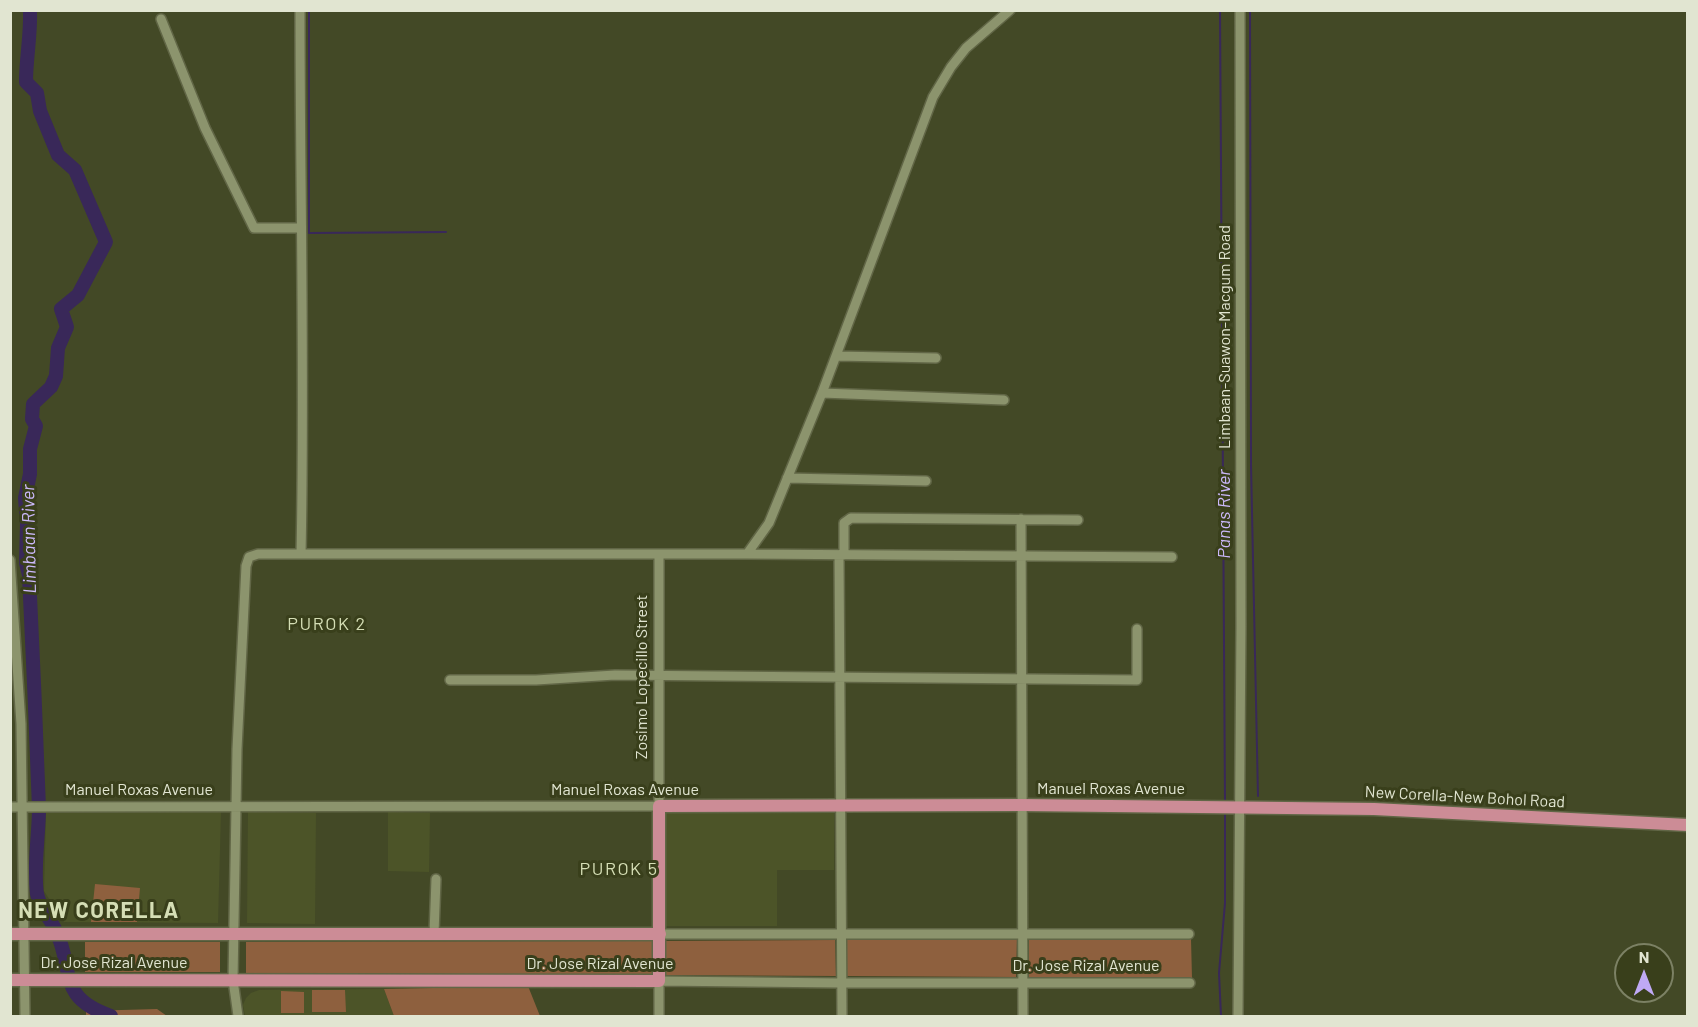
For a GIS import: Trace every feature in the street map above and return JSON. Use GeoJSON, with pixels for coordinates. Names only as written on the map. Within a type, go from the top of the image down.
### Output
{"type":"FeatureCollection","features":[{"type":"Feature","properties":{"kind":"main road","name":"Manuel Roxas Avenue"},"geometry":{"type":"LineString","coordinates":[[659,806],[1235,807]]}},
{"type":"Feature","properties":{"kind":"main road","name":"Zosimo Lopecillo Street"},"geometry":{"type":"LineString","coordinates":[[659,806],[659,981]]}},
{"type":"Feature","properties":{"kind":"main road","name":"New Corella-New Bohol Road"},"geometry":{"type":"LineString","coordinates":[[1235,807],[1374,809],[1688,825]]}},
{"type":"Feature","properties":{"kind":"main road","name":"Dr. Jose Rizal Avenue"},"geometry":{"type":"LineString","coordinates":[[10,934],[660,934]]}},
{"type":"Feature","properties":{"kind":"main road","name":"Dr. Jose Rizal Avenue"},"geometry":{"type":"LineString","coordinates":[[10,980],[659,981]]}},
{"type":"Feature","properties":{"kind":"street"},"geometry":{"type":"LineString","coordinates":[[300,10],[300,228],[303,359],[301,554]]}},
{"type":"Feature","properties":{"kind":"street"},"geometry":{"type":"LineString","coordinates":[[747,554],[769,523],[822,393],[933,97],[951,67],[966,48],[1010,10]]}},
{"type":"Feature","properties":{"kind":"street","name":"Limbaan-Suawon-Macgum Road"},"geometry":{"type":"LineString","coordinates":[[1238,1017],[1235,807],[1240,10]]}},
{"type":"Feature","properties":{"kind":"street"},"geometry":{"type":"LineString","coordinates":[[160,19],[205,128],[254,228],[300,228]]}},
{"type":"Feature","properties":{"kind":"street"},"geometry":{"type":"LineString","coordinates":[[837,356],[936,358]]}},
{"type":"Feature","properties":{"kind":"street"},"geometry":{"type":"LineString","coordinates":[[822,393],[1004,400]]}},
{"type":"Feature","properties":{"kind":"street"},"geometry":{"type":"LineString","coordinates":[[787,478],[926,481]]}},
{"type":"Feature","properties":{"kind":"street"},"geometry":{"type":"LineString","coordinates":[[842,1017],[839,678],[844,523],[851,518],[1078,520]]}},
{"type":"Feature","properties":{"kind":"street"},"geometry":{"type":"LineString","coordinates":[[1021,519],[1023,1017]]}},
{"type":"Feature","properties":{"kind":"street"},"geometry":{"type":"LineString","coordinates":[[238,1017],[233,980],[236,807],[249,557],[258,554],[747,554],[1172,557]]}},
{"type":"Feature","properties":{"kind":"street","name":"Zosimo Lopecillo Street"},"geometry":{"type":"LineString","coordinates":[[658,554],[659,806]]}},
{"type":"Feature","properties":{"kind":"street"},"geometry":{"type":"LineString","coordinates":[[10,560],[15,677],[28,807],[25,1017]]}},
{"type":"Feature","properties":{"kind":"street"},"geometry":{"type":"LineString","coordinates":[[450,681],[499,682],[615,675],[1137,680],[1137,629]]}},
{"type":"Feature","properties":{"kind":"street","name":"Manuel Roxas Avenue"},"geometry":{"type":"LineString","coordinates":[[10,807],[659,806]]}},
{"type":"Feature","properties":{"kind":"street"},"geometry":{"type":"LineString","coordinates":[[434,934],[436,879]]}},
{"type":"Feature","properties":{"kind":"street","name":"Dr. Jose Rizal Avenue"},"geometry":{"type":"LineString","coordinates":[[660,934],[1189,934]]}},
{"type":"Feature","properties":{"kind":"street","name":"Zosimo Lopecillo Street"},"geometry":{"type":"LineString","coordinates":[[659,981],[659,1017]]}},
{"type":"Feature","properties":{"kind":"street","name":"Dr. Jose Rizal Avenue"},"geometry":{"type":"LineString","coordinates":[[659,981],[1190,983]]}},
{"type":"Feature","properties":{"kind":"shaded area"},"geometry":{"type":"Polygon","coordinates":[[[834,811],[834,870],[777,870],[777,926],[664,926],[664,813],[834,811]]]}},
{"type":"Feature","properties":{"kind":"shaded area"},"geometry":{"type":"Polygon","coordinates":[[[46,812],[221,812],[218,923],[64,922],[44,891],[46,812]]]}},
{"type":"Feature","properties":{"kind":"shaded area"},"geometry":{"type":"Polygon","coordinates":[[[248,812],[316,813],[315,924],[247,923],[248,812]]]}},
{"type":"Feature","properties":{"kind":"shaded area"},"geometry":{"type":"Polygon","coordinates":[[[388,812],[430,813],[429,872],[388,871],[388,812]]]}},
{"type":"Feature","properties":{"kind":"shaded area"},"geometry":{"type":"Polygon","coordinates":[[[95,884],[140,888],[137,922],[91,922],[95,884]]]}},
{"type":"Feature","properties":{"kind":"shaded area"},"geometry":{"type":"Polygon","coordinates":[[[1191,939],[1192,978],[1029,977],[1029,940],[1191,939]]]}},
{"type":"Feature","properties":{"kind":"shaded area"},"geometry":{"type":"Polygon","coordinates":[[[835,940],[836,976],[666,975],[666,941],[835,940]]]}},
{"type":"Feature","properties":{"kind":"shaded area"},"geometry":{"type":"Polygon","coordinates":[[[846,940],[1017,940],[1016,977],[846,976],[846,940]]]}},
{"type":"Feature","properties":{"kind":"shaded area"},"geometry":{"type":"Polygon","coordinates":[[[653,941],[653,975],[246,973],[246,942],[653,941]]]}},
{"type":"Feature","properties":{"kind":"shaded area"},"geometry":{"type":"Polygon","coordinates":[[[85,942],[220,942],[220,972],[85,972],[85,942]]]}},
{"type":"Feature","properties":{"kind":"shaded area"},"geometry":{"type":"Polygon","coordinates":[[[528,986],[540,1016],[394,1016],[384,989],[528,986]]]}},
{"type":"Feature","properties":{"kind":"shaded area"},"geometry":{"type":"Polygon","coordinates":[[[384,989],[394,1016],[245,1016],[243,1005],[251,993],[259,990],[384,989]]]}},
{"type":"Feature","properties":{"kind":"shaded area"},"geometry":{"type":"Polygon","coordinates":[[[312,990],[345,990],[346,1012],[312,1012],[312,990]]]}},
{"type":"Feature","properties":{"kind":"shaded area"},"geometry":{"type":"Polygon","coordinates":[[[281,991],[304,992],[304,1013],[281,1013],[281,991]]]}},
{"type":"Feature","properties":{"kind":"shaded area"},"geometry":{"type":"Polygon","coordinates":[[[157,1009],[167,1016],[86,1016],[86,1011],[157,1009]]]}},
{"type":"Feature","properties":{"kind":"waterway","name":"Limbaan River"},"geometry":{"type":"LineString","coordinates":[[30,10],[26,82],[37,93],[40,111],[58,155],[75,170],[106,242],[78,295],[61,309],[67,327],[58,348],[56,376],[51,387],[33,404],[32,419],[36,426],[30,449],[30,474],[25,498],[26,563],[29,575],[39,808],[36,884],[40,904],[54,926],[62,945],[74,991],[94,1009],[111,1016]]}},
{"type":"Feature","properties":{"kind":"waterway"},"geometry":{"type":"LineString","coordinates":[[309,10],[309,233],[446,232]]}},
{"type":"Feature","properties":{"kind":"waterway","name":"Panas River"},"geometry":{"type":"LineString","coordinates":[[1220,10],[1225,803]]}},
{"type":"Feature","properties":{"kind":"waterway"},"geometry":{"type":"LineString","coordinates":[[1250,10],[1251,465],[1258,796]]}},
{"type":"Feature","properties":{"kind":"waterway","name":"Panas River"},"geometry":{"type":"LineString","coordinates":[[1221,1016],[1219,973],[1225,903],[1225,811]]}},
{"type":"Feature","properties":{"kind":"district","name":"PUROK 2"},"geometry":{"type":"Point","coordinates":[327,624]}},
{"type":"Feature","properties":{"kind":"district","name":"PUROK 5"},"geometry":{"type":"Point","coordinates":[619,869]}},
{"type":"Feature","properties":{"kind":"district","name":"NEW CORELLA"},"geometry":{"type":"Point","coordinates":[99,911]}}]}
